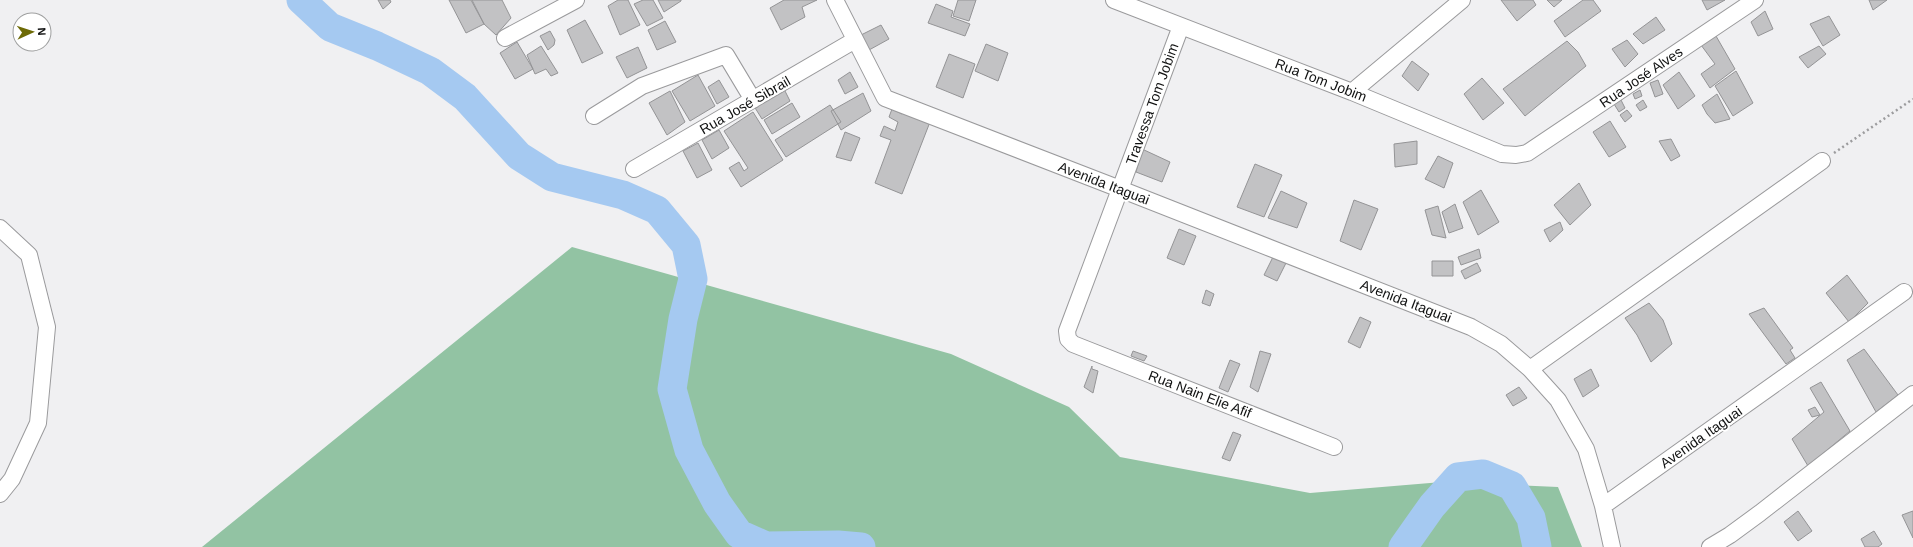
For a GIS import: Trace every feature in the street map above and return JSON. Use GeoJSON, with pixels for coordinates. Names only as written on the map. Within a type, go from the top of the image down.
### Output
{"type":"FeatureCollection","features":[{"type":"Feature","properties":{"kind":"street"},"geometry":{"type":"LineString","coordinates":[[505,38],[576,0]]}},
{"type":"Feature","properties":{"kind":"street","name":"Avenida Itaguai"},"geometry":{"type":"LineString","coordinates":[[835,0],[884,98],[1471,327],[1501,344],[1530,369],[1558,400],[1586,449],[1603,506],[1904,292]]}},
{"type":"Feature","properties":{"kind":"street","name":"Rua Tom Jobim"},"geometry":{"type":"LineString","coordinates":[[1114,0],[1352,92],[1502,154],[1516,155],[1527,153]]}},
{"type":"Feature","properties":{"kind":"street"},"geometry":{"type":"LineString","coordinates":[[1352,92],[1462,0]]}},
{"type":"Feature","properties":{"kind":"street","name":"Rua José Alves"},"geometry":{"type":"LineString","coordinates":[[1527,153],[1755,0]]}},
{"type":"Feature","properties":{"kind":"street","name":"Travessa Tom Jobim"},"geometry":{"type":"LineString","coordinates":[[1068,339],[1067,331],[1181,26]]}},
{"type":"Feature","properties":{"kind":"street","name":"Rua José Sibrail"},"geometry":{"type":"LineString","coordinates":[[634,169],[855,40]]}},
{"type":"Feature","properties":{"kind":"street"},"geometry":{"type":"LineString","coordinates":[[594,116],[642,86],[726,55],[753,100]]}},
{"type":"Feature","properties":{"kind":"street"},"geometry":{"type":"LineString","coordinates":[[1530,369],[1822,161]]}},
{"type":"Feature","properties":{"kind":"street"},"geometry":{"type":"LineString","coordinates":[[0,228],[29,255],[46,327],[38,423],[12,479],[0,494]]}},
{"type":"Feature","properties":{"kind":"street","name":"Rua Nain Elie Afif"},"geometry":{"type":"LineString","coordinates":[[1068,339],[1073,344],[1334,447]]}},
{"type":"Feature","properties":{"kind":"street"},"geometry":{"type":"LineString","coordinates":[[1710,547],[1730,535],[1760,513],[1913,394]]}},
{"type":"Feature","properties":{"kind":"street"},"geometry":{"type":"LineString","coordinates":[[1603,506],[1612,547]]}},
{"type":"Feature","properties":{"kind":"path"},"geometry":{"type":"LineString","coordinates":[[1822,161],[1913,99]]}},
{"type":"Feature","properties":{"kind":"green space"},"geometry":{"type":"Polygon","coordinates":[[[572,247],[951,354],[1069,407],[1120,457],[1310,493],[1442,482],[1558,487],[1582,547],[202,547],[572,247]]]}},
{"type":"Feature","properties":{"kind":"building"},"geometry":{"type":"Polygon","coordinates":[[[378,0],[390,0],[391,2],[383,9],[378,0]]]}},
{"type":"Feature","properties":{"kind":"building"},"geometry":{"type":"Polygon","coordinates":[[[449,0],[471,0],[484,24],[466,33],[449,0]]]}},
{"type":"Feature","properties":{"kind":"building"},"geometry":{"type":"Polygon","coordinates":[[[472,0],[502,0],[511,18],[496,35],[484,24],[472,0]]]}},
{"type":"Feature","properties":{"kind":"building"},"geometry":{"type":"Polygon","coordinates":[[[618,0],[628,0],[640,25],[620,35],[608,6],[618,0]]]}},
{"type":"Feature","properties":{"kind":"building"},"geometry":{"type":"Polygon","coordinates":[[[643,0],[653,0],[663,18],[647,26],[634,4],[643,0]]]}},
{"type":"Feature","properties":{"kind":"building"},"geometry":{"type":"Polygon","coordinates":[[[658,0],[681,0],[681,1],[664,12],[658,0]]]}},
{"type":"Feature","properties":{"kind":"building"},"geometry":{"type":"Polygon","coordinates":[[[784,0],[817,0],[802,7],[805,17],[781,30],[770,8],[784,0]]]}},
{"type":"Feature","properties":{"kind":"building"},"geometry":{"type":"Polygon","coordinates":[[[958,0],[976,0],[969,21],[953,16],[958,0]]]}},
{"type":"Feature","properties":{"kind":"building"},"geometry":{"type":"Polygon","coordinates":[[[1501,0],[1533,0],[1536,5],[1517,21],[1501,0]]]}},
{"type":"Feature","properties":{"kind":"building"},"geometry":{"type":"Polygon","coordinates":[[[1547,0],[1562,0],[1554,7],[1547,0]]]}},
{"type":"Feature","properties":{"kind":"building"},"geometry":{"type":"Polygon","coordinates":[[[1583,0],[1593,0],[1601,11],[1565,37],[1554,21],[1583,0]]]}},
{"type":"Feature","properties":{"kind":"building"},"geometry":{"type":"Polygon","coordinates":[[[1702,0],[1725,0],[1707,10],[1702,0]]]}},
{"type":"Feature","properties":{"kind":"building"},"geometry":{"type":"Polygon","coordinates":[[[1869,0],[1887,0],[1873,10],[1869,0]]]}},
{"type":"Feature","properties":{"kind":"building"},"geometry":{"type":"Polygon","coordinates":[[[936,4],[953,11],[951,17],[970,24],[965,36],[928,23],[936,4]]]}},
{"type":"Feature","properties":{"kind":"building"},"geometry":{"type":"Polygon","coordinates":[[[1765,11],[1773,29],[1758,36],[1751,22],[1765,11]]]}},
{"type":"Feature","properties":{"kind":"building"},"geometry":{"type":"Polygon","coordinates":[[[1829,16],[1840,35],[1823,46],[1810,24],[1829,16]]]}},
{"type":"Feature","properties":{"kind":"building"},"geometry":{"type":"Polygon","coordinates":[[[1656,17],[1665,30],[1643,44],[1633,34],[1656,17]]]}},
{"type":"Feature","properties":{"kind":"building"},"geometry":{"type":"Polygon","coordinates":[[[585,20],[603,53],[582,63],[567,30],[585,20]]]}},
{"type":"Feature","properties":{"kind":"building"},"geometry":{"type":"Polygon","coordinates":[[[665,21],[676,42],[657,50],[648,30],[665,21]]]}},
{"type":"Feature","properties":{"kind":"building"},"geometry":{"type":"Polygon","coordinates":[[[881,25],[889,39],[869,50],[861,35],[881,25]]]}},
{"type":"Feature","properties":{"kind":"building"},"geometry":{"type":"Polygon","coordinates":[[[550,31],[555,40],[554,45],[548,50],[540,36],[550,31]]]}},
{"type":"Feature","properties":{"kind":"building"},"geometry":{"type":"Polygon","coordinates":[[[1716,36],[1735,69],[1710,88],[1701,74],[1715,64],[1701,45],[1716,36]]]}},
{"type":"Feature","properties":{"kind":"building"},"geometry":{"type":"Polygon","coordinates":[[[1627,40],[1638,54],[1625,67],[1612,49],[1627,40]]]}},
{"type":"Feature","properties":{"kind":"building"},"geometry":{"type":"Polygon","coordinates":[[[1567,41],[1578,52],[1586,66],[1525,116],[1503,89],[1567,41]]]}},
{"type":"Feature","properties":{"kind":"building"},"geometry":{"type":"Polygon","coordinates":[[[517,42],[533,69],[515,79],[500,53],[517,42]]]}},
{"type":"Feature","properties":{"kind":"building"},"geometry":{"type":"Polygon","coordinates":[[[986,44],[1008,53],[998,81],[975,71],[986,44]]]}},
{"type":"Feature","properties":{"kind":"building"},"geometry":{"type":"Polygon","coordinates":[[[541,46],[558,73],[551,76],[546,69],[535,74],[527,55],[541,46]]]}},
{"type":"Feature","properties":{"kind":"building"},"geometry":{"type":"Polygon","coordinates":[[[1819,46],[1826,54],[1808,68],[1799,57],[1819,46]]]}},
{"type":"Feature","properties":{"kind":"building"},"geometry":{"type":"Polygon","coordinates":[[[638,47],[647,68],[627,78],[616,57],[638,47]]]}},
{"type":"Feature","properties":{"kind":"building"},"geometry":{"type":"Polygon","coordinates":[[[949,54],[975,64],[963,98],[936,87],[949,54]]]}},
{"type":"Feature","properties":{"kind":"building"},"geometry":{"type":"Polygon","coordinates":[[[1412,61],[1429,74],[1418,91],[1402,76],[1412,61]]]}},
{"type":"Feature","properties":{"kind":"building"},"geometry":{"type":"Polygon","coordinates":[[[1736,71],[1753,103],[1733,116],[1715,86],[1736,71]]]}},
{"type":"Feature","properties":{"kind":"building"},"geometry":{"type":"Polygon","coordinates":[[[850,72],[858,87],[845,94],[838,80],[850,72]]]}},
{"type":"Feature","properties":{"kind":"building"},"geometry":{"type":"Polygon","coordinates":[[[1679,72],[1695,96],[1678,109],[1663,85],[1679,72]]]}},
{"type":"Feature","properties":{"kind":"building"},"geometry":{"type":"Polygon","coordinates":[[[698,75],[715,106],[690,121],[672,91],[698,75]]]}},
{"type":"Feature","properties":{"kind":"building"},"geometry":{"type":"Polygon","coordinates":[[[1482,78],[1504,103],[1483,120],[1464,94],[1482,78]]]}},
{"type":"Feature","properties":{"kind":"building"},"geometry":{"type":"Polygon","coordinates":[[[719,80],[729,97],[717,104],[708,87],[719,80]]]}},
{"type":"Feature","properties":{"kind":"building"},"geometry":{"type":"Polygon","coordinates":[[[1658,80],[1663,94],[1655,97],[1650,83],[1658,80]]]}},
{"type":"Feature","properties":{"kind":"building"},"geometry":{"type":"Polygon","coordinates":[[[782,85],[790,101],[762,119],[752,103],[782,85]]]}},
{"type":"Feature","properties":{"kind":"building"},"geometry":{"type":"Polygon","coordinates":[[[1640,90],[1642,96],[1635,99],[1633,94],[1640,90]]]}},
{"type":"Feature","properties":{"kind":"building"},"geometry":{"type":"Polygon","coordinates":[[[670,91],[685,122],[667,135],[649,103],[670,91]]]}},
{"type":"Feature","properties":{"kind":"building"},"geometry":{"type":"Polygon","coordinates":[[[863,93],[871,111],[841,130],[831,111],[863,93]]]}},
{"type":"Feature","properties":{"kind":"building"},"geometry":{"type":"Polygon","coordinates":[[[1717,94],[1730,119],[1715,123],[1707,114],[1702,105],[1717,94]]]}},
{"type":"Feature","properties":{"kind":"building"},"geometry":{"type":"Polygon","coordinates":[[[1621,100],[1625,108],[1619,112],[1614,104],[1621,100]]]}},
{"type":"Feature","properties":{"kind":"building"},"geometry":{"type":"Polygon","coordinates":[[[1643,100],[1647,107],[1640,111],[1636,105],[1643,100]]]}},
{"type":"Feature","properties":{"kind":"building"},"geometry":{"type":"Polygon","coordinates":[[[792,103],[800,117],[772,134],[764,120],[792,103]]]}},
{"type":"Feature","properties":{"kind":"building"},"geometry":{"type":"Polygon","coordinates":[[[830,105],[841,122],[786,157],[775,140],[830,105]]]}},
{"type":"Feature","properties":{"kind":"building"},"geometry":{"type":"Polygon","coordinates":[[[892,109],[902,114],[903,111],[930,122],[902,194],[875,183],[891,140],[880,136],[884,126],[895,131],[898,122],[889,117],[892,109]]]}},
{"type":"Feature","properties":{"kind":"building"},"geometry":{"type":"Polygon","coordinates":[[[1627,110],[1632,116],[1625,122],[1620,115],[1627,110]]]}},
{"type":"Feature","properties":{"kind":"building"},"geometry":{"type":"Polygon","coordinates":[[[753,112],[783,160],[741,187],[729,168],[739,162],[744,171],[748,168],[724,131],[753,112]]]}},
{"type":"Feature","properties":{"kind":"building"},"geometry":{"type":"Polygon","coordinates":[[[1610,121],[1626,147],[1609,157],[1593,132],[1610,121]]]}},
{"type":"Feature","properties":{"kind":"building"},"geometry":{"type":"Polygon","coordinates":[[[719,130],[729,148],[712,159],[702,140],[719,130]]]}},
{"type":"Feature","properties":{"kind":"building"},"geometry":{"type":"Polygon","coordinates":[[[845,132],[860,138],[851,161],[836,157],[845,132]]]}},
{"type":"Feature","properties":{"kind":"building"},"geometry":{"type":"Polygon","coordinates":[[[1671,139],[1680,156],[1671,161],[1659,141],[1671,139]]]}},
{"type":"Feature","properties":{"kind":"building"},"geometry":{"type":"Polygon","coordinates":[[[1417,141],[1417,164],[1395,167],[1394,144],[1417,141]]]}},
{"type":"Feature","properties":{"kind":"building"},"geometry":{"type":"Polygon","coordinates":[[[698,143],[712,170],[697,178],[683,151],[698,143]]]}},
{"type":"Feature","properties":{"kind":"building"},"geometry":{"type":"Polygon","coordinates":[[[1142,149],[1170,162],[1162,182],[1136,172],[1142,149]]]}},
{"type":"Feature","properties":{"kind":"building"},"geometry":{"type":"Polygon","coordinates":[[[1438,156],[1453,163],[1444,188],[1425,179],[1438,156]]]}},
{"type":"Feature","properties":{"kind":"building"},"geometry":{"type":"Polygon","coordinates":[[[1255,164],[1282,175],[1264,217],[1237,207],[1255,164]]]}},
{"type":"Feature","properties":{"kind":"building"},"geometry":{"type":"Polygon","coordinates":[[[1579,183],[1591,205],[1570,225],[1554,205],[1579,183]]]}},
{"type":"Feature","properties":{"kind":"building"},"geometry":{"type":"Polygon","coordinates":[[[1481,190],[1499,222],[1478,235],[1463,202],[1481,190]]]}},
{"type":"Feature","properties":{"kind":"building"},"geometry":{"type":"Polygon","coordinates":[[[1281,191],[1307,203],[1297,228],[1268,218],[1281,191]]]}},
{"type":"Feature","properties":{"kind":"building"},"geometry":{"type":"Polygon","coordinates":[[[1354,200],[1378,209],[1361,250],[1340,241],[1354,200]]]}},
{"type":"Feature","properties":{"kind":"building"},"geometry":{"type":"Polygon","coordinates":[[[1455,204],[1463,228],[1449,233],[1442,212],[1455,204]]]}},
{"type":"Feature","properties":{"kind":"building"},"geometry":{"type":"Polygon","coordinates":[[[1438,206],[1446,238],[1432,235],[1425,210],[1438,206]]]}},
{"type":"Feature","properties":{"kind":"building"},"geometry":{"type":"Polygon","coordinates":[[[1560,222],[1563,230],[1550,242],[1544,230],[1560,222]]]}},
{"type":"Feature","properties":{"kind":"building"},"geometry":{"type":"Polygon","coordinates":[[[1179,229],[1196,236],[1184,265],[1167,258],[1179,229]]]}},
{"type":"Feature","properties":{"kind":"building"},"geometry":{"type":"Polygon","coordinates":[[[1479,249],[1481,258],[1461,265],[1458,257],[1479,249]]]}},
{"type":"Feature","properties":{"kind":"building"},"geometry":{"type":"Polygon","coordinates":[[[1274,255],[1287,261],[1277,281],[1264,275],[1274,255]]]}},
{"type":"Feature","properties":{"kind":"building"},"geometry":{"type":"Polygon","coordinates":[[[1432,261],[1453,261],[1453,276],[1432,276],[1432,261]]]}},
{"type":"Feature","properties":{"kind":"building"},"geometry":{"type":"Polygon","coordinates":[[[1477,263],[1481,271],[1465,279],[1461,271],[1477,263]]]}},
{"type":"Feature","properties":{"kind":"building"},"geometry":{"type":"Polygon","coordinates":[[[1847,275],[1868,303],[1849,322],[1826,293],[1847,275]]]}},
{"type":"Feature","properties":{"kind":"building"},"geometry":{"type":"Polygon","coordinates":[[[1206,290],[1214,294],[1210,306],[1202,303],[1206,290]]]}},
{"type":"Feature","properties":{"kind":"building"},"geometry":{"type":"Polygon","coordinates":[[[1649,303],[1663,320],[1672,344],[1651,362],[1637,335],[1625,318],[1649,303]]]}},
{"type":"Feature","properties":{"kind":"building"},"geometry":{"type":"Polygon","coordinates":[[[1764,308],[1793,348],[1790,350],[1795,358],[1786,364],[1749,314],[1764,308]]]}},
{"type":"Feature","properties":{"kind":"building"},"geometry":{"type":"Polygon","coordinates":[[[1360,317],[1371,322],[1360,348],[1348,342],[1360,317]]]}},
{"type":"Feature","properties":{"kind":"building"},"geometry":{"type":"Polygon","coordinates":[[[1864,349],[1898,395],[1876,412],[1847,360],[1864,349]]]}},
{"type":"Feature","properties":{"kind":"building"},"geometry":{"type":"Polygon","coordinates":[[[1133,351],[1147,356],[1144,361],[1131,356],[1133,351]]]}},
{"type":"Feature","properties":{"kind":"building"},"geometry":{"type":"Polygon","coordinates":[[[1260,351],[1271,354],[1258,392],[1250,387],[1260,351]]]}},
{"type":"Feature","properties":{"kind":"building"},"geometry":{"type":"Polygon","coordinates":[[[1230,360],[1240,364],[1228,392],[1219,388],[1230,360]]]}},
{"type":"Feature","properties":{"kind":"building"},"geometry":{"type":"Polygon","coordinates":[[[1092,366],[1092,369],[1098,371],[1093,393],[1084,387],[1092,366]]]}},
{"type":"Feature","properties":{"kind":"building"},"geometry":{"type":"Polygon","coordinates":[[[1591,369],[1599,386],[1583,397],[1574,379],[1591,369]]]}},
{"type":"Feature","properties":{"kind":"building"},"geometry":{"type":"Polygon","coordinates":[[[1821,382],[1850,431],[1808,466],[1792,439],[1824,412],[1810,388],[1821,382]]]}},
{"type":"Feature","properties":{"kind":"building"},"geometry":{"type":"Polygon","coordinates":[[[1519,387],[1527,398],[1513,406],[1506,395],[1519,387]]]}},
{"type":"Feature","properties":{"kind":"building"},"geometry":{"type":"Polygon","coordinates":[[[1815,407],[1820,415],[1812,417],[1808,410],[1815,407]]]}},
{"type":"Feature","properties":{"kind":"building"},"geometry":{"type":"Polygon","coordinates":[[[1233,432],[1241,435],[1230,461],[1222,458],[1233,432]]]}},
{"type":"Feature","properties":{"kind":"building"},"geometry":{"type":"Polygon","coordinates":[[[1798,511],[1812,531],[1798,541],[1784,522],[1798,511]]]}},
{"type":"Feature","properties":{"kind":"building"},"geometry":{"type":"Polygon","coordinates":[[[1913,511],[1913,538],[1902,515],[1913,511]]]}},
{"type":"Feature","properties":{"kind":"building"},"geometry":{"type":"Polygon","coordinates":[[[1874,531],[1882,544],[1878,547],[1865,547],[1861,539],[1874,531]]]}},
{"type":"Feature","properties":{"kind":"waterway"},"geometry":{"type":"LineString","coordinates":[[301,0],[330,27],[377,46],[430,71],[465,97],[519,156],[552,177],[623,195],[657,210],[686,245],[693,279],[683,319],[672,389],[689,450],[717,503],[739,534],[766,546],[838,545],[861,547]]}},
{"type":"Feature","properties":{"kind":"waterway"},"geometry":{"type":"LineString","coordinates":[[1403,547],[1432,506],[1458,477],[1483,474],[1512,486],[1531,518],[1537,547]]}}]}
